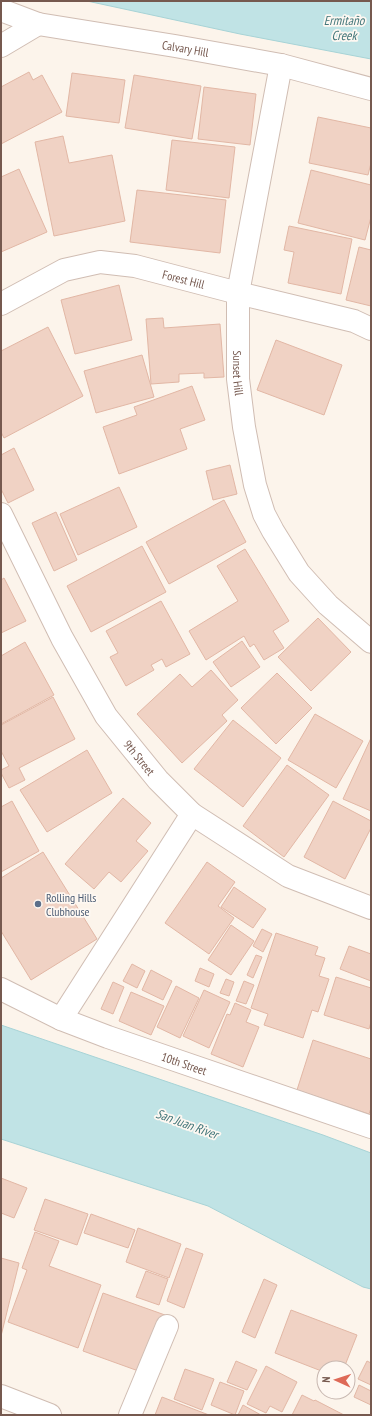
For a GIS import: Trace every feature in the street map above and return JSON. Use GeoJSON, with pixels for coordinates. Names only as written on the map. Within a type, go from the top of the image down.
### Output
{"type":"FeatureCollection","features":[{"type":"Feature","properties":{"kind":"street","name":"Calvary Hill"},"geometry":{"type":"LineString","coordinates":[[1,10],[38,24],[281,65],[371,89]]}},
{"type":"Feature","properties":{"kind":"street"},"geometry":{"type":"LineString","coordinates":[[1,46],[38,24]]}},
{"type":"Feature","properties":{"kind":"street","name":"Sunset Hill"},"geometry":{"type":"LineString","coordinates":[[281,65],[238,293],[238,379],[244,427],[256,485],[264,514],[272,531],[299,573],[328,605],[371,642]]}},
{"type":"Feature","properties":{"kind":"street","name":"Forest Hill"},"geometry":{"type":"LineString","coordinates":[[1,304],[64,270],[100,262],[135,266],[354,321],[371,328]]}},
{"type":"Feature","properties":{"kind":"street","name":"9th Street"},"geometry":{"type":"LineString","coordinates":[[1,514],[62,638],[106,716],[158,780],[192,814],[288,876],[371,908]]}},
{"type":"Feature","properties":{"kind":"street"},"geometry":{"type":"LineString","coordinates":[[61,1019],[192,814]]}},
{"type":"Feature","properties":{"kind":"street","name":"10th Street"},"geometry":{"type":"LineString","coordinates":[[1,989],[61,1019],[108,1037],[371,1127]]}},
{"type":"Feature","properties":{"kind":"street"},"geometry":{"type":"LineString","coordinates":[[130,1415],[167,1326]]}},
{"type":"Feature","properties":{"kind":"street"},"geometry":{"type":"LineString","coordinates":[[1,1396],[50,1415]]}},
{"type":"Feature","properties":{"kind":"water","name":"Ermitaño Creek"},"geometry":{"type":"Polygon","coordinates":[[[87,1],[371,1],[371,59],[240,34],[87,1]]]}},
{"type":"Feature","properties":{"kind":"water","name":"San Juan River"},"geometry":{"type":"Polygon","coordinates":[[[1,1025],[323,1135],[371,1153],[371,1289],[363,1287],[208,1206],[1,1139],[1,1025]]]}},
{"type":"Feature","properties":{"kind":"building"},"geometry":{"type":"Polygon","coordinates":[[[29,72],[33,80],[42,75],[62,112],[1,144],[1,87],[29,72]]]}},
{"type":"Feature","properties":{"kind":"building"},"geometry":{"type":"Polygon","coordinates":[[[72,73],[125,80],[119,123],[66,116],[72,73]]]}},
{"type":"Feature","properties":{"kind":"building"},"geometry":{"type":"Polygon","coordinates":[[[134,75],[201,86],[192,139],[125,128],[134,75]]]}},
{"type":"Feature","properties":{"kind":"building"},"geometry":{"type":"Polygon","coordinates":[[[204,87],[256,94],[250,145],[198,139],[204,87]]]}},
{"type":"Feature","properties":{"kind":"building"},"geometry":{"type":"Polygon","coordinates":[[[318,117],[371,128],[371,163],[368,175],[309,163],[318,117]]]}},
{"type":"Feature","properties":{"kind":"building"},"geometry":{"type":"Polygon","coordinates":[[[63,136],[69,163],[112,155],[125,221],[54,236],[35,142],[63,136]]]}},
{"type":"Feature","properties":{"kind":"building"},"geometry":{"type":"Polygon","coordinates":[[[172,140],[235,147],[229,198],[166,190],[172,140]]]}},
{"type":"Feature","properties":{"kind":"building"},"geometry":{"type":"Polygon","coordinates":[[[19,169],[47,232],[1,252],[1,177],[19,169]]]}},
{"type":"Feature","properties":{"kind":"building"},"geometry":{"type":"Polygon","coordinates":[[[311,170],[371,185],[371,217],[365,240],[298,223],[311,170]]]}},
{"type":"Feature","properties":{"kind":"building"},"geometry":{"type":"Polygon","coordinates":[[[137,190],[226,200],[220,253],[130,242],[137,190]]]}},
{"type":"Feature","properties":{"kind":"building"},"geometry":{"type":"Polygon","coordinates":[[[289,226],[352,239],[341,294],[288,283],[294,252],[284,250],[289,226]]]}},
{"type":"Feature","properties":{"kind":"building"},"geometry":{"type":"Polygon","coordinates":[[[359,247],[371,250],[371,306],[346,300],[359,247]]]}},
{"type":"Feature","properties":{"kind":"building"},"geometry":{"type":"Polygon","coordinates":[[[119,285],[132,340],[75,354],[61,300],[119,285]]]}},
{"type":"Feature","properties":{"kind":"building"},"geometry":{"type":"Polygon","coordinates":[[[163,318],[164,328],[220,324],[224,377],[204,378],[204,373],[179,374],[179,382],[151,384],[146,319],[163,318]]]}},
{"type":"Feature","properties":{"kind":"building"},"geometry":{"type":"Polygon","coordinates":[[[48,327],[83,396],[4,438],[1,432],[1,351],[48,327]]]}},
{"type":"Feature","properties":{"kind":"building"},"geometry":{"type":"Polygon","coordinates":[[[276,340],[342,365],[324,415],[257,390],[276,340]]]}},
{"type":"Feature","properties":{"kind":"building"},"geometry":{"type":"Polygon","coordinates":[[[142,355],[154,397],[96,413],[84,371],[142,355]]]}},
{"type":"Feature","properties":{"kind":"building"},"geometry":{"type":"Polygon","coordinates":[[[192,386],[205,420],[180,429],[187,449],[119,474],[103,427],[137,415],[134,407],[192,386]]]}},
{"type":"Feature","properties":{"kind":"building"},"geometry":{"type":"Polygon","coordinates":[[[14,448],[34,490],[8,503],[1,489],[1,455],[14,448]]]}},
{"type":"Feature","properties":{"kind":"building"},"geometry":{"type":"Polygon","coordinates":[[[230,465],[237,494],[213,500],[206,471],[230,465]]]}},
{"type":"Feature","properties":{"kind":"building"},"geometry":{"type":"Polygon","coordinates":[[[119,487],[137,527],[78,555],[60,514],[119,487]]]}},
{"type":"Feature","properties":{"kind":"building"},"geometry":{"type":"Polygon","coordinates":[[[224,500],[246,542],[169,584],[146,542],[224,500]]]}},
{"type":"Feature","properties":{"kind":"building"},"geometry":{"type":"Polygon","coordinates":[[[56,512],[77,560],[54,571],[32,523],[56,512]]]}},
{"type":"Feature","properties":{"kind":"building"},"geometry":{"type":"Polygon","coordinates":[[[142,546],[166,592],[91,632],[67,586],[142,546]]]}},
{"type":"Feature","properties":{"kind":"building"},"geometry":{"type":"Polygon","coordinates":[[[245,549],[289,621],[273,631],[284,648],[264,660],[254,644],[250,647],[244,636],[206,660],[189,631],[238,601],[217,566],[245,549]]]}},
{"type":"Feature","properties":{"kind":"building"},"geometry":{"type":"Polygon","coordinates":[[[4,578],[26,621],[1,633],[1,580],[4,578]]]}},
{"type":"Feature","properties":{"kind":"building"},"geometry":{"type":"Polygon","coordinates":[[[161,601],[190,654],[166,667],[162,659],[151,665],[154,670],[126,686],[110,657],[118,653],[106,631],[161,601]]]}},
{"type":"Feature","properties":{"kind":"building"},"geometry":{"type":"Polygon","coordinates":[[[318,618],[351,652],[311,691],[278,657],[318,618]]]}},
{"type":"Feature","properties":{"kind":"building"},"geometry":{"type":"Polygon","coordinates":[[[242,641],[260,667],[231,687],[213,662],[242,641]]]}},
{"type":"Feature","properties":{"kind":"building"},"geometry":{"type":"Polygon","coordinates":[[[25,642],[54,695],[1,724],[1,656],[25,642]]]}},
{"type":"Feature","properties":{"kind":"building"},"geometry":{"type":"Polygon","coordinates":[[[211,670],[238,700],[222,715],[227,721],[182,763],[137,714],[180,674],[192,687],[211,670]]]}},
{"type":"Feature","properties":{"kind":"building"},"geometry":{"type":"Polygon","coordinates":[[[277,673],[312,708],[276,744],[241,708],[277,673]]]}},
{"type":"Feature","properties":{"kind":"building"},"geometry":{"type":"Polygon","coordinates":[[[53,697],[75,739],[19,768],[25,780],[9,788],[1,773],[1,770],[9,766],[1,751],[1,725],[53,697]]]}},
{"type":"Feature","properties":{"kind":"building"},"geometry":{"type":"Polygon","coordinates":[[[315,714],[363,741],[336,788],[288,760],[315,714]]]}},
{"type":"Feature","properties":{"kind":"building"},"geometry":{"type":"Polygon","coordinates":[[[233,720],[281,758],[243,807],[194,769],[233,720]]]}},
{"type":"Feature","properties":{"kind":"building"},"geometry":{"type":"Polygon","coordinates":[[[371,738],[371,811],[343,799],[371,738]]]}},
{"type":"Feature","properties":{"kind":"building"},"geometry":{"type":"Polygon","coordinates":[[[87,750],[112,793],[47,832],[20,790],[87,750]]]}},
{"type":"Feature","properties":{"kind":"building"},"geometry":{"type":"Polygon","coordinates":[[[287,765],[329,795],[284,857],[243,826],[287,765]]]}},
{"type":"Feature","properties":{"kind":"building"},"geometry":{"type":"Polygon","coordinates":[[[123,798],[151,823],[136,841],[148,851],[121,882],[109,872],[94,889],[65,864],[123,798]]]}},
{"type":"Feature","properties":{"kind":"building"},"geometry":{"type":"Polygon","coordinates":[[[12,801],[39,851],[1,872],[1,807],[12,801]]]}},
{"type":"Feature","properties":{"kind":"building"},"geometry":{"type":"Polygon","coordinates":[[[333,801],[371,821],[371,828],[345,879],[304,857],[333,801]]]}},
{"type":"Feature","properties":{"kind":"building","name":"Rolling Hills Clubhouse"},"geometry":{"type":"Polygon","coordinates":[[[43,852],[97,939],[31,980],[1,931],[1,878],[43,852]]]}},
{"type":"Feature","properties":{"kind":"building"},"geometry":{"type":"Polygon","coordinates":[[[207,862],[235,882],[218,906],[234,918],[209,954],[165,923],[207,862]]]}},
{"type":"Feature","properties":{"kind":"building"},"geometry":{"type":"Polygon","coordinates":[[[234,887],[266,909],[253,928],[221,907],[234,887]]]}},
{"type":"Feature","properties":{"kind":"building"},"geometry":{"type":"Polygon","coordinates":[[[231,925],[254,941],[231,975],[208,960],[231,925]]]}},
{"type":"Feature","properties":{"kind":"building"},"geometry":{"type":"Polygon","coordinates":[[[262,929],[272,934],[263,952],[253,946],[262,929]]]}},
{"type":"Feature","properties":{"kind":"building"},"geometry":{"type":"Polygon","coordinates":[[[276,933],[318,947],[315,955],[325,958],[319,976],[329,979],[318,1012],[312,1010],[303,1038],[264,1025],[268,1014],[251,1008],[276,933]]]}},
{"type":"Feature","properties":{"kind":"building"},"geometry":{"type":"Polygon","coordinates":[[[349,946],[371,954],[371,981],[340,969],[349,946]]]}},
{"type":"Feature","properties":{"kind":"building"},"geometry":{"type":"Polygon","coordinates":[[[256,955],[262,957],[253,978],[247,975],[256,955]]]}},
{"type":"Feature","properties":{"kind":"building"},"geometry":{"type":"Polygon","coordinates":[[[132,964],[145,971],[137,988],[123,981],[132,964]]]}},
{"type":"Feature","properties":{"kind":"building"},"geometry":{"type":"Polygon","coordinates":[[[200,968],[214,974],[209,987],[195,981],[200,968]]]}},
{"type":"Feature","properties":{"kind":"building"},"geometry":{"type":"Polygon","coordinates":[[[151,970],[172,981],[163,1000],[142,990],[151,970]]]}},
{"type":"Feature","properties":{"kind":"building"},"geometry":{"type":"Polygon","coordinates":[[[336,977],[371,988],[371,1022],[369,1029],[324,1015],[336,977]]]}},
{"type":"Feature","properties":{"kind":"building"},"geometry":{"type":"Polygon","coordinates":[[[226,979],[234,982],[229,996],[220,993],[226,979]]]}},
{"type":"Feature","properties":{"kind":"building"},"geometry":{"type":"Polygon","coordinates":[[[244,981],[254,985],[246,1004],[236,1001],[244,981]]]}},
{"type":"Feature","properties":{"kind":"building"},"geometry":{"type":"Polygon","coordinates":[[[113,982],[124,987],[113,1014],[101,1009],[113,982]]]}},
{"type":"Feature","properties":{"kind":"building"},"geometry":{"type":"Polygon","coordinates":[[[176,986],[199,998],[180,1038],[157,1027],[176,986]]]}},
{"type":"Feature","properties":{"kind":"building"},"geometry":{"type":"Polygon","coordinates":[[[204,990],[230,1002],[209,1048],[183,1036],[204,990]]]}},
{"type":"Feature","properties":{"kind":"building"},"geometry":{"type":"Polygon","coordinates":[[[131,992],[164,1006],[151,1035],[119,1021],[131,992]]]}},
{"type":"Feature","properties":{"kind":"building"},"geometry":{"type":"Polygon","coordinates":[[[235,1003],[251,1010],[246,1022],[259,1027],[243,1067],[211,1054],[227,1014],[230,1015],[235,1003]]]}},
{"type":"Feature","properties":{"kind":"building"},"geometry":{"type":"Polygon","coordinates":[[[313,1040],[371,1059],[371,1108],[369,1114],[297,1090],[313,1040]]]}},
{"type":"Feature","properties":{"kind":"building"},"geometry":{"type":"Polygon","coordinates":[[[1,1178],[27,1188],[14,1218],[1,1213],[1,1178]]]}},
{"type":"Feature","properties":{"kind":"building"},"geometry":{"type":"Polygon","coordinates":[[[45,1199],[88,1214],[77,1245],[34,1230],[45,1199]]]}},
{"type":"Feature","properties":{"kind":"building"},"geometry":{"type":"Polygon","coordinates":[[[91,1214],[135,1230],[128,1248],[84,1233],[91,1214]]]}},
{"type":"Feature","properties":{"kind":"building"},"geometry":{"type":"Polygon","coordinates":[[[138,1228],[181,1244],[169,1278],[126,1262],[138,1228]]]}},
{"type":"Feature","properties":{"kind":"building"},"geometry":{"type":"Polygon","coordinates":[[[35,1232],[59,1241],[49,1266],[101,1285],[78,1348],[8,1322],[27,1270],[22,1268],[35,1232]]]}},
{"type":"Feature","properties":{"kind":"building"},"geometry":{"type":"Polygon","coordinates":[[[186,1248],[203,1254],[184,1308],[167,1301],[186,1248]]]}},
{"type":"Feature","properties":{"kind":"building"},"geometry":{"type":"Polygon","coordinates":[[[1,1258],[19,1263],[1,1336],[1,1258]]]}},
{"type":"Feature","properties":{"kind":"building"},"geometry":{"type":"Polygon","coordinates":[[[146,1271],[168,1279],[159,1305],[136,1297],[146,1271]]]}},
{"type":"Feature","properties":{"kind":"building"},"geometry":{"type":"Polygon","coordinates":[[[264,1279],[277,1285],[255,1338],[242,1332],[264,1279]]]}},
{"type":"Feature","properties":{"kind":"building"},"geometry":{"type":"Polygon","coordinates":[[[103,1293],[165,1315],[144,1373],[83,1351],[103,1293]]]}},
{"type":"Feature","properties":{"kind":"building"},"geometry":{"type":"Polygon","coordinates":[[[291,1310],[357,1335],[347,1360],[316,1360],[316,1369],[275,1353],[291,1310]]]}},
{"type":"Feature","properties":{"kind":"building"},"geometry":{"type":"Polygon","coordinates":[[[236,1361],[257,1370],[247,1390],[227,1382],[236,1361]]]}},
{"type":"Feature","properties":{"kind":"building"},"geometry":{"type":"Polygon","coordinates":[[[367,1361],[371,1363],[371,1385],[358,1379],[367,1361]]]}},
{"type":"Feature","properties":{"kind":"building"},"geometry":{"type":"Polygon","coordinates":[[[266,1366],[297,1382],[282,1412],[270,1406],[266,1413],[247,1404],[266,1366]]]}},
{"type":"Feature","properties":{"kind":"building"},"geometry":{"type":"Polygon","coordinates":[[[185,1369],[214,1379],[202,1410],[174,1399],[185,1369]]]}},
{"type":"Feature","properties":{"kind":"building"},"geometry":{"type":"Polygon","coordinates":[[[220,1382],[244,1391],[235,1415],[211,1405],[220,1382]]]}},
{"type":"Feature","properties":{"kind":"building"},"geometry":{"type":"Polygon","coordinates":[[[359,1385],[371,1391],[371,1405],[356,1398],[356,1392],[359,1385]]]}},
{"type":"Feature","properties":{"kind":"building"},"geometry":{"type":"Polygon","coordinates":[[[302,1395],[314,1401],[315,1400],[344,1415],[292,1415],[302,1395]]]}},
{"type":"Feature","properties":{"kind":"building"},"geometry":{"type":"Polygon","coordinates":[[[162,1397],[209,1415],[155,1415],[162,1397]]]}},
{"type":"Feature","properties":{"kind":"building"},"geometry":{"type":"Polygon","coordinates":[[[243,1405],[261,1415],[238,1415],[243,1405]]]}},
{"type":"Feature","properties":{"kind":"place","name":"Rolling Hills Clubhouse"},"geometry":{"type":"Point","coordinates":[38,904]}}]}
